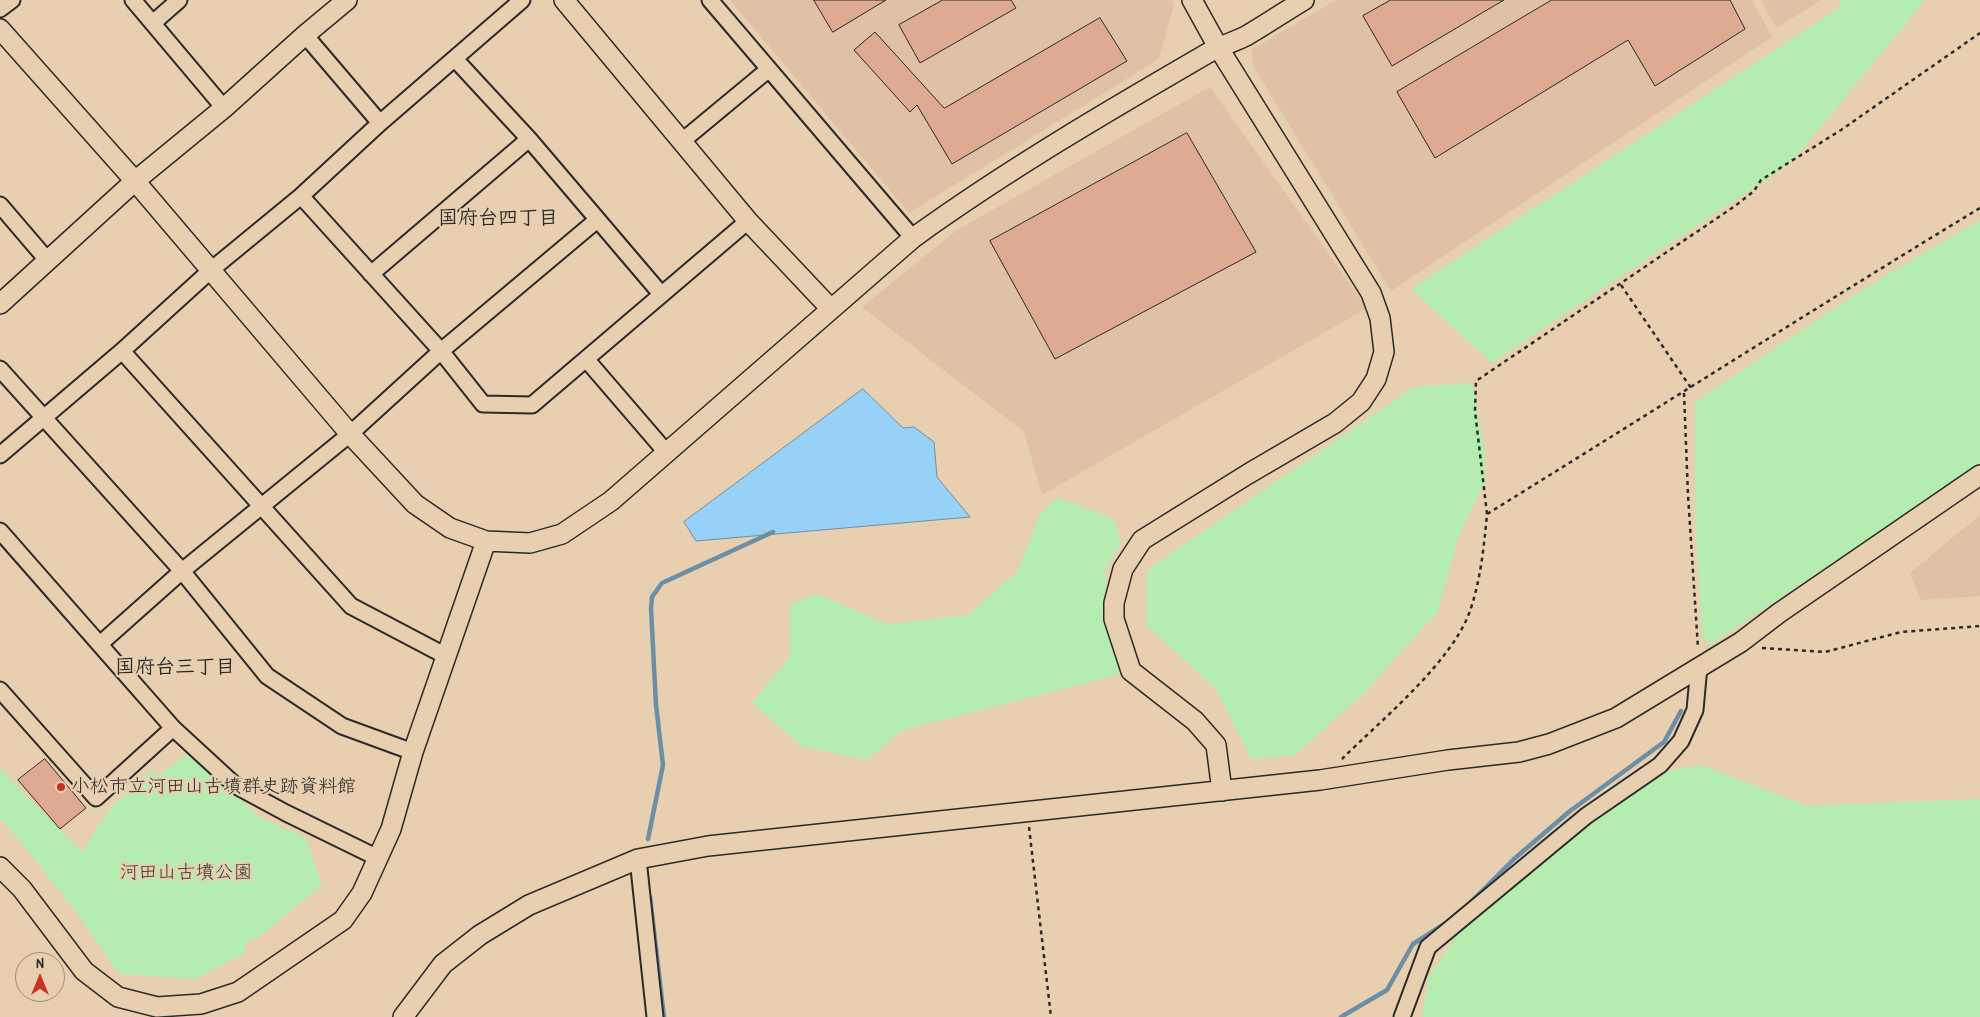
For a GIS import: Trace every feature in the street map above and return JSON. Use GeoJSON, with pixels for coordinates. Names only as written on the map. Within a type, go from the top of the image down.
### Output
{"type":"FeatureCollection","features":[{"type":"Feature","properties":{"kind":"street"},"geometry":{"type":"LineString","coordinates":[[0,9],[12,0]]}},
{"type":"Feature","properties":{"kind":"street"},"geometry":{"type":"LineString","coordinates":[[133,0],[154,22],[224,108]]}},
{"type":"Feature","properties":{"kind":"street"},"geometry":{"type":"LineString","coordinates":[[154,22],[180,0]]}},
{"type":"Feature","properties":{"kind":"street"},"geometry":{"type":"LineString","coordinates":[[0,304],[136,181],[224,108],[347,0]]}},
{"type":"Feature","properties":{"kind":"street"},"geometry":{"type":"LineString","coordinates":[[0,455],[42,417],[122,351],[210,270],[301,196],[380,123],[522,0]]}},
{"type":"Feature","properties":{"kind":"street"},"geometry":{"type":"LineString","coordinates":[[564,0],[748,221],[831,309]]}},
{"type":"Feature","properties":{"kind":"street"},"geometry":{"type":"LineString","coordinates":[[710,0],[913,238]]}},
{"type":"Feature","properties":{"kind":"street"},"geometry":{"type":"LineString","coordinates":[[1192,0],[1218,47],[1371,293],[1380,318],[1384,352],[1376,379],[1361,402],[1342,418],[1142,540],[1123,569],[1114,603],[1114,619],[1118,638],[1131,671],[1195,721],[1216,745],[1222,791]]}},
{"type":"Feature","properties":{"kind":"street"},"geometry":{"type":"LineString","coordinates":[[0,29],[136,181],[350,434],[415,504],[450,528],[486,541],[530,543],[562,534],[610,500],[913,238],[1009,172],[1218,47],[1244,37],[1304,0]]}},
{"type":"Feature","properties":{"kind":"street"},"geometry":{"type":"LineString","coordinates":[[305,35],[380,123]]}},
{"type":"Feature","properties":{"kind":"street"},"geometry":{"type":"LineString","coordinates":[[455,59],[529,139],[661,294]]}},
{"type":"Feature","properties":{"kind":"street"},"geometry":{"type":"LineString","coordinates":[[681,142],[769,69]]}},
{"type":"Feature","properties":{"kind":"street"},"geometry":{"type":"LineString","coordinates":[[371,274],[529,139]]}},
{"type":"Feature","properties":{"kind":"street"},"geometry":{"type":"LineString","coordinates":[[301,196],[441,351],[483,404],[532,404],[748,221]]}},
{"type":"Feature","properties":{"kind":"street"},"geometry":{"type":"LineString","coordinates":[[0,205],[48,261]]}},
{"type":"Feature","properties":{"kind":"street"},"geometry":{"type":"LineString","coordinates":[[100,644],[182,571],[350,434],[441,351],[597,220]]}},
{"type":"Feature","properties":{"kind":"street"},"geometry":{"type":"LineString","coordinates":[[122,351],[260,507],[351,606],[446,656]]}},
{"type":"Feature","properties":{"kind":"street"},"geometry":{"type":"LineString","coordinates":[[586,359],[666,452]]}},
{"type":"Feature","properties":{"kind":"street"},"geometry":{"type":"LineString","coordinates":[[0,369],[182,571],[268,676],[342,726],[413,752]]}},
{"type":"Feature","properties":{"kind":"street"},"geometry":{"type":"LineString","coordinates":[[403,1017],[444,964],[480,935],[529,905],[638,859],[708,846],[1028,813],[1320,780],[1448,760],[1519,752],[1549,744],[1616,718],[1741,642],[1779,613],[1980,475]]}},
{"type":"Feature","properties":{"kind":"street"},"geometry":{"type":"LineString","coordinates":[[0,531],[173,728],[236,786],[378,858]]}},
{"type":"Feature","properties":{"kind":"street"},"geometry":{"type":"LineString","coordinates":[[0,866],[22,889],[84,971],[118,997],[157,1007],[201,1004],[238,992],[246,987],[343,920],[362,893],[391,829],[413,752],[486,541]]}},
{"type":"Feature","properties":{"kind":"street"},"geometry":{"type":"LineString","coordinates":[[1402,1017],[1428,947],[1586,816],[1660,765],[1681,741],[1695,710],[1699,666]]}},
{"type":"Feature","properties":{"kind":"street"},"geometry":{"type":"LineString","coordinates":[[0,690],[96,798],[173,728]]}},
{"type":"Feature","properties":{"kind":"street"},"geometry":{"type":"LineString","coordinates":[[638,859],[655,1017]]}},
{"type":"Feature","properties":{"kind":"path"},"geometry":{"type":"LineString","coordinates":[[1320,780],[1404,701],[1451,645],[1471,610],[1482,569],[1487,514],[1475,412],[1476,380],[1621,285],[1736,206],[1754,191],[1761,180],[1841,130],[1980,33]]}},
{"type":"Feature","properties":{"kind":"path"},"geometry":{"type":"LineString","coordinates":[[1487,514],[1691,388],[1796,319],[1980,208]]}},
{"type":"Feature","properties":{"kind":"path"},"geometry":{"type":"LineString","coordinates":[[1621,285],[1691,388]]}},
{"type":"Feature","properties":{"kind":"path"},"geometry":{"type":"LineString","coordinates":[[1684,392],[1688,495],[1699,666]]}},
{"type":"Feature","properties":{"kind":"path"},"geometry":{"type":"LineString","coordinates":[[1741,642],[1764,648],[1825,652],[1901,632],[1980,626]]}},
{"type":"Feature","properties":{"kind":"path"},"geometry":{"type":"LineString","coordinates":[[1028,813],[1051,1017]]}},
{"type":"Feature","properties":{"kind":"shaded area"},"geometry":{"type":"Polygon","coordinates":[[[730,0],[1171,0],[1174,4],[1159,59],[909,213],[730,0]]]}},
{"type":"Feature","properties":{"kind":"shaded area"},"geometry":{"type":"Polygon","coordinates":[[[1336,0],[1752,0],[1772,37],[1391,291],[1253,66],[1252,49],[1336,0]]]}},
{"type":"Feature","properties":{"kind":"shaded area"},"geometry":{"type":"Polygon","coordinates":[[[1761,0],[1821,0],[1776,28],[1761,0]]]}},
{"type":"Feature","properties":{"kind":"shaded area"},"geometry":{"type":"Polygon","coordinates":[[[1210,87],[1367,308],[1042,495],[1024,432],[862,307],[957,230],[1210,87]]]}},
{"type":"Feature","properties":{"kind":"shaded area"},"geometry":{"type":"Polygon","coordinates":[[[1980,515],[1980,596],[1921,600],[1910,573],[1980,515]]]}},
{"type":"Feature","properties":{"kind":"green space"},"geometry":{"type":"Polygon","coordinates":[[[1840,0],[1925,0],[1792,162],[1492,363],[1411,289],[1839,8],[1840,0]]]}},
{"type":"Feature","properties":{"kind":"green space"},"geometry":{"type":"Polygon","coordinates":[[[1980,220],[1980,464],[1710,645],[1702,637],[1695,513],[1695,402],[1865,288],[1980,220]]]}},
{"type":"Feature","properties":{"kind":"green space"},"geometry":{"type":"Polygon","coordinates":[[[1472,383],[1485,453],[1485,482],[1459,535],[1437,613],[1362,695],[1295,755],[1251,759],[1216,689],[1147,626],[1147,570],[1414,387],[1472,383]]]}},
{"type":"Feature","properties":{"kind":"green space"},"geometry":{"type":"Polygon","coordinates":[[[1057,497],[1113,519],[1122,541],[1105,571],[1111,632],[1125,673],[903,730],[867,760],[803,747],[752,703],[790,656],[790,605],[816,594],[888,624],[968,615],[1017,572],[1040,515],[1057,497]]]}},
{"type":"Feature","properties":{"kind":"green space","name":"河田山古墳公園"},"geometry":{"type":"Polygon","coordinates":[[[190,752],[259,817],[305,837],[322,885],[259,937],[244,944],[246,952],[196,979],[119,974],[77,913],[8,826],[0,820],[0,769],[82,852],[110,808],[152,770],[158,776],[190,752]]]}},
{"type":"Feature","properties":{"kind":"green space"},"geometry":{"type":"Polygon","coordinates":[[[1701,765],[1807,806],[1980,799],[1980,1017],[1422,1017],[1428,978],[1457,936],[1494,893],[1578,835],[1649,774],[1701,765]]]}},
{"type":"Feature","properties":{"kind":"water"},"geometry":{"type":"Polygon","coordinates":[[[863,389],[903,428],[914,427],[934,442],[937,477],[970,517],[696,541],[684,522],[863,389]]]}},
{"type":"Feature","properties":{"kind":"building"},"geometry":{"type":"Polygon","coordinates":[[[814,0],[886,0],[833,32],[814,0]]]}},
{"type":"Feature","properties":{"kind":"building"},"geometry":{"type":"Polygon","coordinates":[[[943,0],[1011,0],[1016,8],[920,63],[899,25],[943,0]]]}},
{"type":"Feature","properties":{"kind":"building"},"geometry":{"type":"Polygon","coordinates":[[[1391,0],[1504,0],[1392,66],[1363,16],[1391,0]]]}},
{"type":"Feature","properties":{"kind":"building"},"geometry":{"type":"Polygon","coordinates":[[[1552,0],[1730,0],[1745,29],[1655,86],[1628,40],[1435,158],[1397,92],[1552,0]]]}},
{"type":"Feature","properties":{"kind":"building"},"geometry":{"type":"Polygon","coordinates":[[[1100,18],[1127,61],[952,164],[917,105],[910,112],[854,50],[875,32],[944,108],[1100,18]]]}},
{"type":"Feature","properties":{"kind":"building"},"geometry":{"type":"Polygon","coordinates":[[[1187,133],[1256,252],[1055,359],[990,241],[1187,133]]]}},
{"type":"Feature","properties":{"kind":"building"},"geometry":{"type":"Polygon","coordinates":[[[45,759],[86,808],[60,829],[18,780],[45,759]]]}},
{"type":"Feature","properties":{"kind":"waterway"},"geometry":{"type":"LineString","coordinates":[[648,839],[663,765],[656,705],[652,597],[662,583],[773,532]]}},
{"type":"Feature","properties":{"kind":"waterway"},"geometry":{"type":"LineString","coordinates":[[1471,902],[1514,859],[1570,811],[1664,742],[1681,711]]}},
{"type":"Feature","properties":{"kind":"waterway"},"geometry":{"type":"LineString","coordinates":[[650,897],[664,1017]]}},
{"type":"Feature","properties":{"kind":"waterway"},"geometry":{"type":"LineString","coordinates":[[1341,1017],[1387,990],[1413,944],[1446,923]]}},
{"type":"Feature","properties":{"kind":"place","name":"小松市立河田山古墳群史跡資料館"},"geometry":{"type":"Point","coordinates":[61,787]}},
{"type":"Feature","properties":{"kind":"district","name":"国府台四丁目"},"geometry":{"type":"Point","coordinates":[498,219]}},
{"type":"Feature","properties":{"kind":"district","name":"国府台三丁目"},"geometry":{"type":"Point","coordinates":[175,668]}}]}
